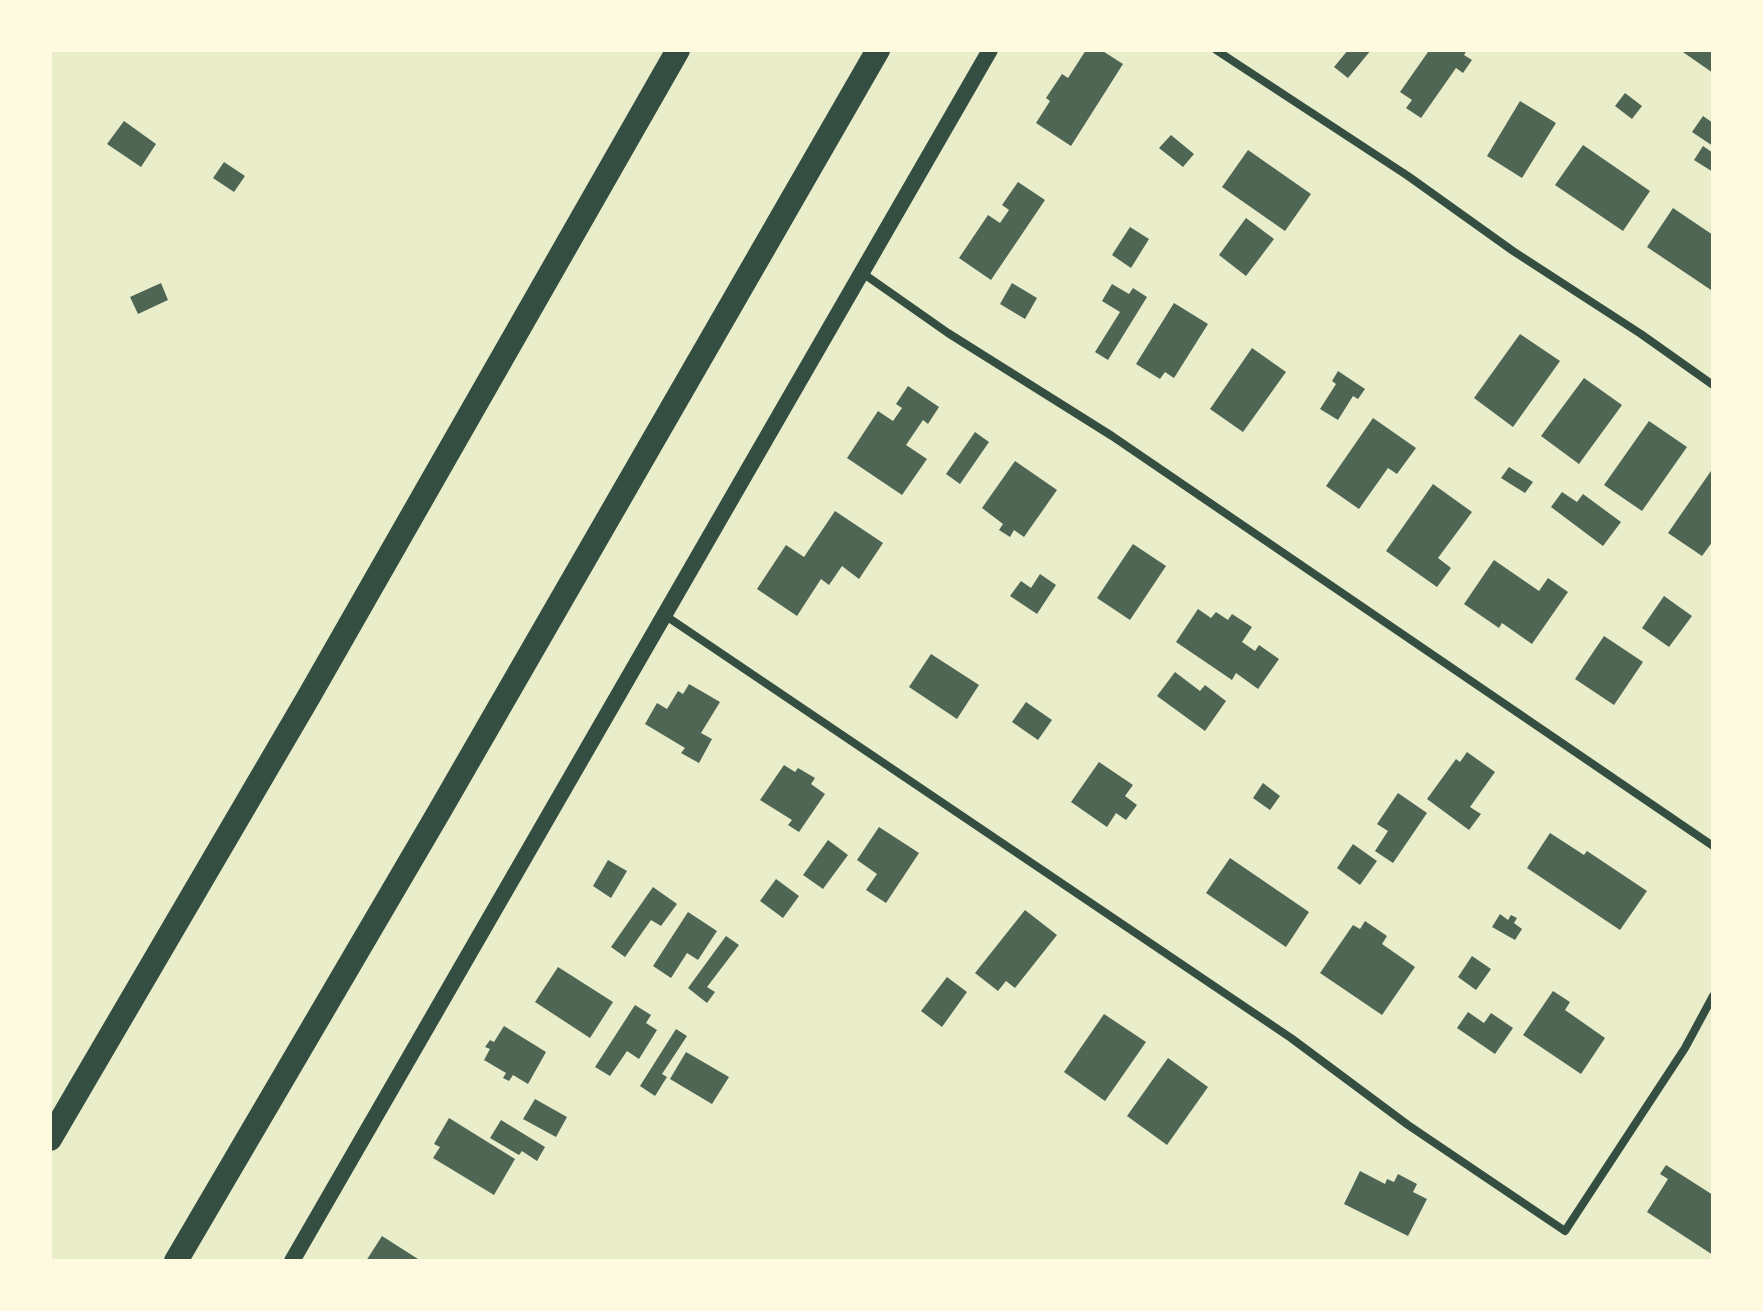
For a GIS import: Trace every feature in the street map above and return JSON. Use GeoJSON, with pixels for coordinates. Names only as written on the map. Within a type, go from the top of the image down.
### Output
{"type":"FeatureCollection","features":[{"type":"Feature","properties":{"kind":"highway"},"geometry":{"type":"LineString","coordinates":[[50,1139],[308,698],[678,50]]}},
{"type":"Feature","properties":{"kind":"highway"},"geometry":{"type":"LineString","coordinates":[[176,1261],[878,50]]}},
{"type":"Feature","properties":{"kind":"main road"},"geometry":{"type":"LineString","coordinates":[[292,1261],[990,50]]}},
{"type":"Feature","properties":{"kind":"street"},"geometry":{"type":"LineString","coordinates":[[1216,50],[1408,176],[1513,251],[1713,385]]}},
{"type":"Feature","properties":{"kind":"street"},"geometry":{"type":"LineString","coordinates":[[860,272],[948,333],[1112,436],[1713,846]]}},
{"type":"Feature","properties":{"kind":"street"},"geometry":{"type":"LineString","coordinates":[[663,614],[1278,1029],[1408,1125],[1565,1231],[1685,1048],[1713,996]]}},
{"type":"Feature","properties":{"kind":"building"},"geometry":{"type":"Polygon","coordinates":[[[1086,50],[1101,50],[1123,64],[1071,146],[1036,123],[1050,101],[1046,98],[1062,74],[1068,78],[1086,50]]]}},
{"type":"Feature","properties":{"kind":"building"},"geometry":{"type":"Polygon","coordinates":[[[1348,50],[1371,50],[1348,78],[1334,67],[1348,50]]]}},
{"type":"Feature","properties":{"kind":"building"},"geometry":{"type":"Polygon","coordinates":[[[1425,50],[1467,50],[1464,55],[1472,60],[1463,73],[1456,68],[1421,118],[1406,108],[1412,100],[1400,92],[1428,52],[1425,50]]]}},
{"type":"Feature","properties":{"kind":"building"},"geometry":{"type":"Polygon","coordinates":[[[1680,50],[1713,50],[1713,73],[1680,50]]]}},
{"type":"Feature","properties":{"kind":"building"},"geometry":{"type":"Polygon","coordinates":[[[1625,93],[1642,106],[1632,119],[1615,106],[1625,93]]]}},
{"type":"Feature","properties":{"kind":"building"},"geometry":{"type":"Polygon","coordinates":[[[1520,101],[1556,123],[1522,178],[1487,156],[1520,101]]]}},
{"type":"Feature","properties":{"kind":"building"},"geometry":{"type":"Polygon","coordinates":[[[1703,116],[1713,123],[1713,146],[1692,132],[1703,116]]]}},
{"type":"Feature","properties":{"kind":"building"},"geometry":{"type":"Polygon","coordinates":[[[124,121],[156,144],[141,167],[107,144],[124,121]]]}},
{"type":"Feature","properties":{"kind":"building"},"geometry":{"type":"Polygon","coordinates":[[[1171,135],[1194,154],[1183,167],[1159,148],[1171,135]]]}},
{"type":"Feature","properties":{"kind":"building"},"geometry":{"type":"Polygon","coordinates":[[[1583,145],[1650,191],[1623,231],[1555,185],[1583,145]]]}},
{"type":"Feature","properties":{"kind":"building"},"geometry":{"type":"Polygon","coordinates":[[[1703,146],[1713,153],[1713,172],[1694,160],[1703,146]]]}},
{"type":"Feature","properties":{"kind":"building"},"geometry":{"type":"Polygon","coordinates":[[[1248,150],[1311,194],[1285,231],[1222,187],[1248,150]]]}},
{"type":"Feature","properties":{"kind":"building"},"geometry":{"type":"Polygon","coordinates":[[[224,162],[245,176],[234,192],[213,178],[224,162]]]}},
{"type":"Feature","properties":{"kind":"building"},"geometry":{"type":"Polygon","coordinates":[[[1018,182],[1045,200],[991,280],[959,258],[988,215],[1000,223],[1009,210],[1002,205],[1018,182]]]}},
{"type":"Feature","properties":{"kind":"building"},"geometry":{"type":"Polygon","coordinates":[[[1673,208],[1713,235],[1711,290],[1647,247],[1673,208]]]}},
{"type":"Feature","properties":{"kind":"building"},"geometry":{"type":"Polygon","coordinates":[[[1246,218],[1274,239],[1246,276],[1219,255],[1246,218]]]}},
{"type":"Feature","properties":{"kind":"building"},"geometry":{"type":"Polygon","coordinates":[[[1130,227],[1149,239],[1131,268],[1112,255],[1130,227]]]}},
{"type":"Feature","properties":{"kind":"building"},"geometry":{"type":"Polygon","coordinates":[[[161,283],[168,300],[138,314],[130,297],[161,283]]]}},
{"type":"Feature","properties":{"kind":"building"},"geometry":{"type":"Polygon","coordinates":[[[1012,283],[1037,298],[1025,319],[1000,304],[1012,283]]]}},
{"type":"Feature","properties":{"kind":"building"},"geometry":{"type":"Polygon","coordinates":[[[1112,284],[1129,294],[1133,288],[1147,297],[1108,360],[1095,352],[1120,312],[1102,301],[1112,284]]]}},
{"type":"Feature","properties":{"kind":"building"},"geometry":{"type":"Polygon","coordinates":[[[1174,303],[1208,324],[1174,378],[1165,372],[1160,379],[1136,364],[1174,303]]]}},
{"type":"Feature","properties":{"kind":"building"},"geometry":{"type":"Polygon","coordinates":[[[1520,334],[1560,361],[1513,427],[1474,398],[1520,334]]]}},
{"type":"Feature","properties":{"kind":"building"},"geometry":{"type":"Polygon","coordinates":[[[1252,348],[1286,372],[1243,432],[1210,409],[1252,348]]]}},
{"type":"Feature","properties":{"kind":"building"},"geometry":{"type":"Polygon","coordinates":[[[1338,371],[1365,389],[1358,399],[1353,396],[1338,420],[1320,409],[1336,384],[1332,381],[1338,371]]]}},
{"type":"Feature","properties":{"kind":"building"},"geometry":{"type":"Polygon","coordinates":[[[1584,378],[1622,405],[1579,464],[1541,436],[1584,378]]]}},
{"type":"Feature","properties":{"kind":"building"},"geometry":{"type":"Polygon","coordinates":[[[908,386],[939,407],[928,424],[923,420],[906,445],[927,459],[902,495],[847,458],[878,411],[893,421],[902,408],[896,404],[908,386]]]}},
{"type":"Feature","properties":{"kind":"building"},"geometry":{"type":"Polygon","coordinates":[[[1373,418],[1416,448],[1397,474],[1388,468],[1359,509],[1326,486],[1373,418]]]}},
{"type":"Feature","properties":{"kind":"building"},"geometry":{"type":"Polygon","coordinates":[[[1649,421],[1687,447],[1642,511],[1604,485],[1649,421]]]}},
{"type":"Feature","properties":{"kind":"building"},"geometry":{"type":"Polygon","coordinates":[[[975,432],[989,442],[960,484],[946,474],[975,432]]]}},
{"type":"Feature","properties":{"kind":"building"},"geometry":{"type":"Polygon","coordinates":[[[1015,461],[1057,490],[1024,537],[1014,530],[1010,537],[999,530],[1003,524],[982,508],[1015,461]]]}},
{"type":"Feature","properties":{"kind":"building"},"geometry":{"type":"Polygon","coordinates":[[[1509,467],[1533,482],[1525,493],[1501,478],[1509,467]]]}},
{"type":"Feature","properties":{"kind":"building"},"geometry":{"type":"Polygon","coordinates":[[[1713,468],[1713,541],[1702,556],[1668,533],[1713,468]]]}},
{"type":"Feature","properties":{"kind":"building"},"geometry":{"type":"Polygon","coordinates":[[[1433,484],[1472,512],[1438,558],[1451,568],[1437,587],[1386,551],[1433,484]]]}},
{"type":"Feature","properties":{"kind":"building"},"geometry":{"type":"Polygon","coordinates":[[[1562,492],[1577,502],[1583,494],[1621,522],[1603,546],[1551,507],[1562,492]]]}},
{"type":"Feature","properties":{"kind":"building"},"geometry":{"type":"Polygon","coordinates":[[[835,511],[883,543],[859,579],[842,566],[829,585],[821,579],[797,616],[757,589],[786,545],[804,557],[835,511]]]}},
{"type":"Feature","properties":{"kind":"building"},"geometry":{"type":"Polygon","coordinates":[[[1133,544],[1166,566],[1130,620],[1097,598],[1133,544]]]}},
{"type":"Feature","properties":{"kind":"building"},"geometry":{"type":"Polygon","coordinates":[[[1494,560],[1539,591],[1548,578],[1568,592],[1532,644],[1502,623],[1499,628],[1464,604],[1494,560]]]}},
{"type":"Feature","properties":{"kind":"building"},"geometry":{"type":"Polygon","coordinates":[[[1040,574],[1056,585],[1037,614],[1010,596],[1021,581],[1031,588],[1040,574]]]}},
{"type":"Feature","properties":{"kind":"building"},"geometry":{"type":"Polygon","coordinates":[[[1664,596],[1692,616],[1669,647],[1642,628],[1664,596]]]}},
{"type":"Feature","properties":{"kind":"building"},"geometry":{"type":"Polygon","coordinates":[[[1198,609],[1211,618],[1216,612],[1228,620],[1232,614],[1252,627],[1242,642],[1255,651],[1259,645],[1279,659],[1258,689],[1236,673],[1232,680],[1176,642],[1198,609]]]}},
{"type":"Feature","properties":{"kind":"building"},"geometry":{"type":"Polygon","coordinates":[[[1604,636],[1643,662],[1614,705],[1575,679],[1604,636]]]}},
{"type":"Feature","properties":{"kind":"building"},"geometry":{"type":"Polygon","coordinates":[[[931,654],[979,685],[957,719],[909,687],[931,654]]]}},
{"type":"Feature","properties":{"kind":"building"},"geometry":{"type":"Polygon","coordinates":[[[1175,672],[1200,691],[1205,685],[1226,701],[1205,731],[1157,696],[1175,672]]]}},
{"type":"Feature","properties":{"kind":"building"},"geometry":{"type":"Polygon","coordinates":[[[689,684],[720,702],[701,733],[712,739],[699,763],[681,753],[685,748],[645,724],[657,703],[667,709],[678,691],[683,694],[689,684]]]}},
{"type":"Feature","properties":{"kind":"building"},"geometry":{"type":"Polygon","coordinates":[[[1026,702],[1052,720],[1038,740],[1012,722],[1026,702]]]}},
{"type":"Feature","properties":{"kind":"building"},"geometry":{"type":"Polygon","coordinates":[[[1467,752],[1495,772],[1470,807],[1481,814],[1469,830],[1427,799],[1456,759],[1460,762],[1467,752]]]}},
{"type":"Feature","properties":{"kind":"building"},"geometry":{"type":"Polygon","coordinates":[[[1099,762],[1133,785],[1125,796],[1137,805],[1126,820],[1116,813],[1107,827],[1071,802],[1099,762]]]}},
{"type":"Feature","properties":{"kind":"building"},"geometry":{"type":"Polygon","coordinates":[[[784,765],[795,772],[798,768],[815,778],[811,784],[825,794],[799,832],[788,825],[792,820],[760,800],[784,765]]]}},
{"type":"Feature","properties":{"kind":"building"},"geometry":{"type":"Polygon","coordinates":[[[1263,783],[1280,796],[1270,810],[1253,798],[1263,783]]]}},
{"type":"Feature","properties":{"kind":"building"},"geometry":{"type":"Polygon","coordinates":[[[1398,793],[1427,813],[1393,863],[1375,851],[1388,831],[1377,824],[1398,793]]]}},
{"type":"Feature","properties":{"kind":"building"},"geometry":{"type":"Polygon","coordinates":[[[879,827],[919,853],[886,903],[866,890],[877,874],[857,860],[879,827]]]}},
{"type":"Feature","properties":{"kind":"building"},"geometry":{"type":"Polygon","coordinates":[[[1550,833],[1584,855],[1587,851],[1647,891],[1620,930],[1527,868],[1550,833]]]}},
{"type":"Feature","properties":{"kind":"building"},"geometry":{"type":"Polygon","coordinates":[[[828,840],[848,855],[823,889],[803,875],[828,840]]]}},
{"type":"Feature","properties":{"kind":"building"},"geometry":{"type":"Polygon","coordinates":[[[1353,844],[1377,861],[1360,885],[1337,868],[1353,844]]]}},
{"type":"Feature","properties":{"kind":"building"},"geometry":{"type":"Polygon","coordinates":[[[1230,858],[1309,912],[1286,947],[1206,893],[1230,858]]]}},
{"type":"Feature","properties":{"kind":"building"},"geometry":{"type":"Polygon","coordinates":[[[608,860],[627,871],[611,898],[593,886],[608,860]]]}},
{"type":"Feature","properties":{"kind":"building"},"geometry":{"type":"Polygon","coordinates":[[[776,879],[799,896],[783,918],[760,901],[776,879]]]}},
{"type":"Feature","properties":{"kind":"building"},"geometry":{"type":"Polygon","coordinates":[[[653,887],[677,904],[661,926],[651,920],[625,957],[611,947],[653,887]]]}},
{"type":"Feature","properties":{"kind":"building"},"geometry":{"type":"Polygon","coordinates":[[[1025,910],[1057,935],[1015,988],[1006,981],[998,991],[975,973],[1025,910]]]}},
{"type":"Feature","properties":{"kind":"building"},"geometry":{"type":"Polygon","coordinates":[[[688,912],[717,931],[698,960],[687,953],[671,978],[653,966],[688,912]]]}},
{"type":"Feature","properties":{"kind":"building"},"geometry":{"type":"Polygon","coordinates":[[[1500,914],[1508,920],[1511,915],[1517,918],[1514,923],[1522,929],[1515,940],[1492,927],[1500,914]]]}},
{"type":"Feature","properties":{"kind":"building"},"geometry":{"type":"Polygon","coordinates":[[[1365,921],[1387,936],[1382,944],[1415,967],[1382,1015],[1320,973],[1353,925],[1360,929],[1365,921]]]}},
{"type":"Feature","properties":{"kind":"building"},"geometry":{"type":"Polygon","coordinates":[[[726,936],[739,945],[707,987],[715,992],[707,1003],[688,988],[726,936]]]}},
{"type":"Feature","properties":{"kind":"building"},"geometry":{"type":"Polygon","coordinates":[[[1472,956],[1491,969],[1476,990],[1458,977],[1472,956]]]}},
{"type":"Feature","properties":{"kind":"building"},"geometry":{"type":"Polygon","coordinates":[[[558,967],[613,1002],[590,1038],[535,1002],[558,967]]]}},
{"type":"Feature","properties":{"kind":"building"},"geometry":{"type":"Polygon","coordinates":[[[947,977],[967,992],[942,1027],[921,1011],[947,977]]]}},
{"type":"Feature","properties":{"kind":"building"},"geometry":{"type":"Polygon","coordinates":[[[1553,991],[1570,1002],[1565,1010],[1605,1038],[1581,1074],[1523,1035],[1553,991]]]}},
{"type":"Feature","properties":{"kind":"building"},"geometry":{"type":"Polygon","coordinates":[[[635,1005],[651,1015],[646,1023],[657,1030],[639,1059],[627,1051],[610,1076],[595,1067],[635,1005]]]}},
{"type":"Feature","properties":{"kind":"building"},"geometry":{"type":"Polygon","coordinates":[[[1468,1012],[1484,1023],[1491,1013],[1513,1028],[1495,1054],[1457,1028],[1468,1012]]]}},
{"type":"Feature","properties":{"kind":"building"},"geometry":{"type":"Polygon","coordinates":[[[1104,1014],[1146,1042],[1105,1101],[1064,1072],[1104,1014]]]}},
{"type":"Feature","properties":{"kind":"building"},"geometry":{"type":"Polygon","coordinates":[[[504,1026],[546,1052],[528,1084],[513,1075],[509,1081],[503,1078],[506,1073],[484,1060],[490,1049],[485,1047],[490,1040],[494,1042],[504,1026]]]}},
{"type":"Feature","properties":{"kind":"building"},"geometry":{"type":"Polygon","coordinates":[[[676,1029],[687,1036],[662,1074],[667,1077],[655,1096],[640,1086],[676,1029]]]}},
{"type":"Feature","properties":{"kind":"building"},"geometry":{"type":"Polygon","coordinates":[[[686,1052],[729,1077],[712,1104],[670,1079],[686,1052]]]}},
{"type":"Feature","properties":{"kind":"building"},"geometry":{"type":"Polygon","coordinates":[[[1168,1058],[1208,1087],[1167,1145],[1127,1116],[1168,1058]]]}},
{"type":"Feature","properties":{"kind":"building"},"geometry":{"type":"Polygon","coordinates":[[[535,1099],[567,1117],[556,1137],[523,1119],[535,1099]]]}},
{"type":"Feature","properties":{"kind":"building"},"geometry":{"type":"Polygon","coordinates":[[[449,1118],[515,1159],[494,1195],[433,1158],[440,1147],[434,1144],[449,1118]]]}},
{"type":"Feature","properties":{"kind":"building"},"geometry":{"type":"Polygon","coordinates":[[[501,1120],[545,1147],[537,1161],[522,1151],[519,1155],[490,1138],[501,1120]]]}},
{"type":"Feature","properties":{"kind":"building"},"geometry":{"type":"Polygon","coordinates":[[[1666,1165],[1713,1195],[1713,1255],[1647,1212],[1668,1179],[1660,1174],[1666,1165]]]}},
{"type":"Feature","properties":{"kind":"building"},"geometry":{"type":"Polygon","coordinates":[[[1360,1171],[1385,1184],[1387,1179],[1394,1182],[1398,1174],[1417,1184],[1413,1192],[1427,1199],[1408,1236],[1344,1204],[1360,1171]]]}},
{"type":"Feature","properties":{"kind":"building"},"geometry":{"type":"Polygon","coordinates":[[[382,1236],[418,1259],[417,1261],[366,1261],[382,1236]]]}}]}
